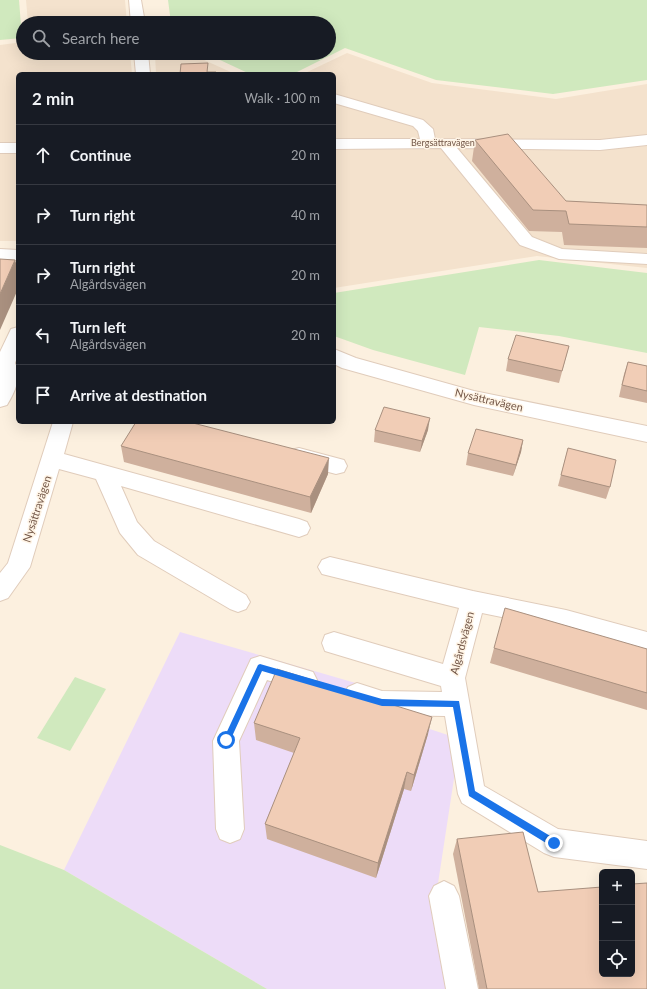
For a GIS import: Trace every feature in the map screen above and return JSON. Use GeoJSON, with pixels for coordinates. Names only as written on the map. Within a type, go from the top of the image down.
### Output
{"type":"FeatureCollection","features":[{"type":"Feature","properties":{"kind":"street"},"geometry":{"type":"LineString","coordinates":[[135,0],[137,16]]}},
{"type":"Feature","properties":{"kind":"street"},"geometry":{"type":"LineString","coordinates":[[142,60],[143,72]]}},
{"type":"Feature","properties":{"kind":"street"},"geometry":{"type":"LineString","coordinates":[[336,99],[423,126],[429,144]]}},
{"type":"Feature","properties":{"kind":"street","name":"Bergsättravägen"},"geometry":{"type":"LineString","coordinates":[[336,144],[600,146],[647,140]]}},
{"type":"Feature","properties":{"kind":"street"},"geometry":{"type":"LineString","coordinates":[[446,144],[526,242],[559,254],[647,259]]}},
{"type":"Feature","properties":{"kind":"street"},"geometry":{"type":"LineString","coordinates":[[0,148],[16,148]]}},
{"type":"Feature","properties":{"kind":"street"},"geometry":{"type":"LineString","coordinates":[[0,254],[16,255]]}},
{"type":"Feature","properties":{"kind":"street"},"geometry":{"type":"LineString","coordinates":[[0,400],[14,374],[5,363],[16,338]]}},
{"type":"Feature","properties":{"kind":"street","name":"Nysättravägen"},"geometry":{"type":"LineString","coordinates":[[336,357],[349,363],[474,398],[647,434]]}},
{"type":"Feature","properties":{"kind":"street","name":"Nysättravägen"},"geometry":{"type":"LineString","coordinates":[[4,582],[18,567],[62,424]]}},
{"type":"Feature","properties":{"kind":"street"},"geometry":{"type":"LineString","coordinates":[[283,452],[336,466]]}},
{"type":"Feature","properties":{"kind":"street"},"geometry":{"type":"LineString","coordinates":[[52,459],[299,528]]}},
{"type":"Feature","properties":{"kind":"street"},"geometry":{"type":"LineString","coordinates":[[104,474],[128,527],[146,548],[238,602]]}},
{"type":"Feature","properties":{"kind":"street"},"geometry":{"type":"LineString","coordinates":[[330,567],[473,601]]}},
{"type":"Feature","properties":{"kind":"street","name":"Algårdsvägen"},"geometry":{"type":"LineString","coordinates":[[647,643],[566,620],[473,601],[452,678],[472,794],[554,843],[647,855]]}},
{"type":"Feature","properties":{"kind":"street"},"geometry":{"type":"LineString","coordinates":[[334,643],[452,678]]}},
{"type":"Feature","properties":{"kind":"street"},"geometry":{"type":"LineString","coordinates":[[230,829],[226,740],[260,667],[382,703],[456,704]]}},
{"type":"Feature","properties":{"kind":"street"},"geometry":{"type":"LineString","coordinates":[[444,896],[462,989]]}},
{"type":"Feature","properties":{"kind":"shaded area"},"geometry":{"type":"Polygon","coordinates":[[[26,0],[125,0],[126,16],[27,16],[26,0]]]}},
{"type":"Feature","properties":{"kind":"shaded area"},"geometry":{"type":"Polygon","coordinates":[[[16,43],[16,60],[131,60],[132,72],[16,72],[16,241],[0,241],[0,45],[16,43]]]}},
{"type":"Feature","properties":{"kind":"shaded area"},"geometry":{"type":"Polygon","coordinates":[[[347,53],[432,83],[556,99],[647,84],[647,268],[537,256],[336,288],[336,72],[307,72],[332,60],[336,60],[336,58],[347,53]]]}},
{"type":"Feature","properties":{"kind":"shaded area"},"geometry":{"type":"Polygon","coordinates":[[[155,60],[204,60],[231,72],[156,72],[155,60]]]}},
{"type":"Feature","properties":{"kind":"shaded area"},"geometry":{"type":"Polygon","coordinates":[[[180,632],[390,693],[384,714],[457,738],[455,772],[435,903],[446,989],[267,989],[64,870],[180,632]]]}},
{"type":"Feature","properties":{"kind":"green space"},"geometry":{"type":"Polygon","coordinates":[[[0,0],[19,0],[20,16],[16,16],[16,39],[0,40],[0,0]]]}},
{"type":"Feature","properties":{"kind":"green space"},"geometry":{"type":"Polygon","coordinates":[[[168,0],[647,0],[647,80],[553,94],[436,80],[345,48],[336,52],[336,16],[170,16],[168,0]]]}},
{"type":"Feature","properties":{"kind":"green space"},"geometry":{"type":"Polygon","coordinates":[[[220,60],[321,60],[297,72],[246,72],[220,60]]]}},
{"type":"Feature","properties":{"kind":"green space"},"geometry":{"type":"Polygon","coordinates":[[[539,260],[647,273],[647,353],[559,336],[479,327],[465,375],[373,350],[336,337],[336,293],[539,260]]]}},
{"type":"Feature","properties":{"kind":"green space"},"geometry":{"type":"Polygon","coordinates":[[[75,677],[106,689],[70,751],[37,738],[75,677]]]}},
{"type":"Feature","properties":{"kind":"green space"},"geometry":{"type":"Polygon","coordinates":[[[0,845],[64,870],[267,989],[0,989],[0,845]]]}},
{"type":"Feature","properties":{"kind":"building"},"geometry":{"type":"Polygon","coordinates":[[[208,63],[207,72],[180,72],[181,64],[208,63]]]}},
{"type":"Feature","properties":{"kind":"building"},"geometry":{"type":"Polygon","coordinates":[[[508,134],[566,201],[647,205],[647,227],[569,224],[566,211],[533,210],[475,140],[508,134]]]}},
{"type":"Feature","properties":{"kind":"building"},"geometry":{"type":"Polygon","coordinates":[[[0,259],[15,260],[0,294],[0,259]]]}},
{"type":"Feature","properties":{"kind":"building"},"geometry":{"type":"Polygon","coordinates":[[[516,335],[569,346],[562,371],[508,359],[516,335]]]}},
{"type":"Feature","properties":{"kind":"building"},"geometry":{"type":"Polygon","coordinates":[[[628,362],[647,366],[647,391],[622,385],[628,362]]]}},
{"type":"Feature","properties":{"kind":"building"},"geometry":{"type":"Polygon","coordinates":[[[384,407],[430,418],[422,441],[375,430],[384,407]]]}},
{"type":"Feature","properties":{"kind":"building"},"geometry":{"type":"Polygon","coordinates":[[[135,424],[197,424],[329,458],[310,497],[121,446],[135,424]]]}},
{"type":"Feature","properties":{"kind":"building"},"geometry":{"type":"Polygon","coordinates":[[[476,429],[523,440],[516,465],[468,453],[476,429]]]}},
{"type":"Feature","properties":{"kind":"building"},"geometry":{"type":"Polygon","coordinates":[[[568,448],[616,460],[610,487],[561,475],[568,448]]]}},
{"type":"Feature","properties":{"kind":"building"},"geometry":{"type":"Polygon","coordinates":[[[505,608],[647,649],[647,693],[494,648],[505,608]]]}},
{"type":"Feature","properties":{"kind":"building"},"geometry":{"type":"Polygon","coordinates":[[[277,669],[432,717],[414,775],[407,772],[378,863],[265,824],[300,738],[254,723],[277,669]]]}},
{"type":"Feature","properties":{"kind":"building"},"geometry":{"type":"Polygon","coordinates":[[[523,832],[538,892],[599,887],[599,977],[635,977],[635,884],[647,883],[647,989],[487,989],[457,839],[523,832]]]}},
{"type":"Feature","properties":{"kind":"route"},"geometry":{"type":"LineString","coordinates":[[226,740],[260,667],[382,703],[456,704],[472,794],[554,843]]}}]}
